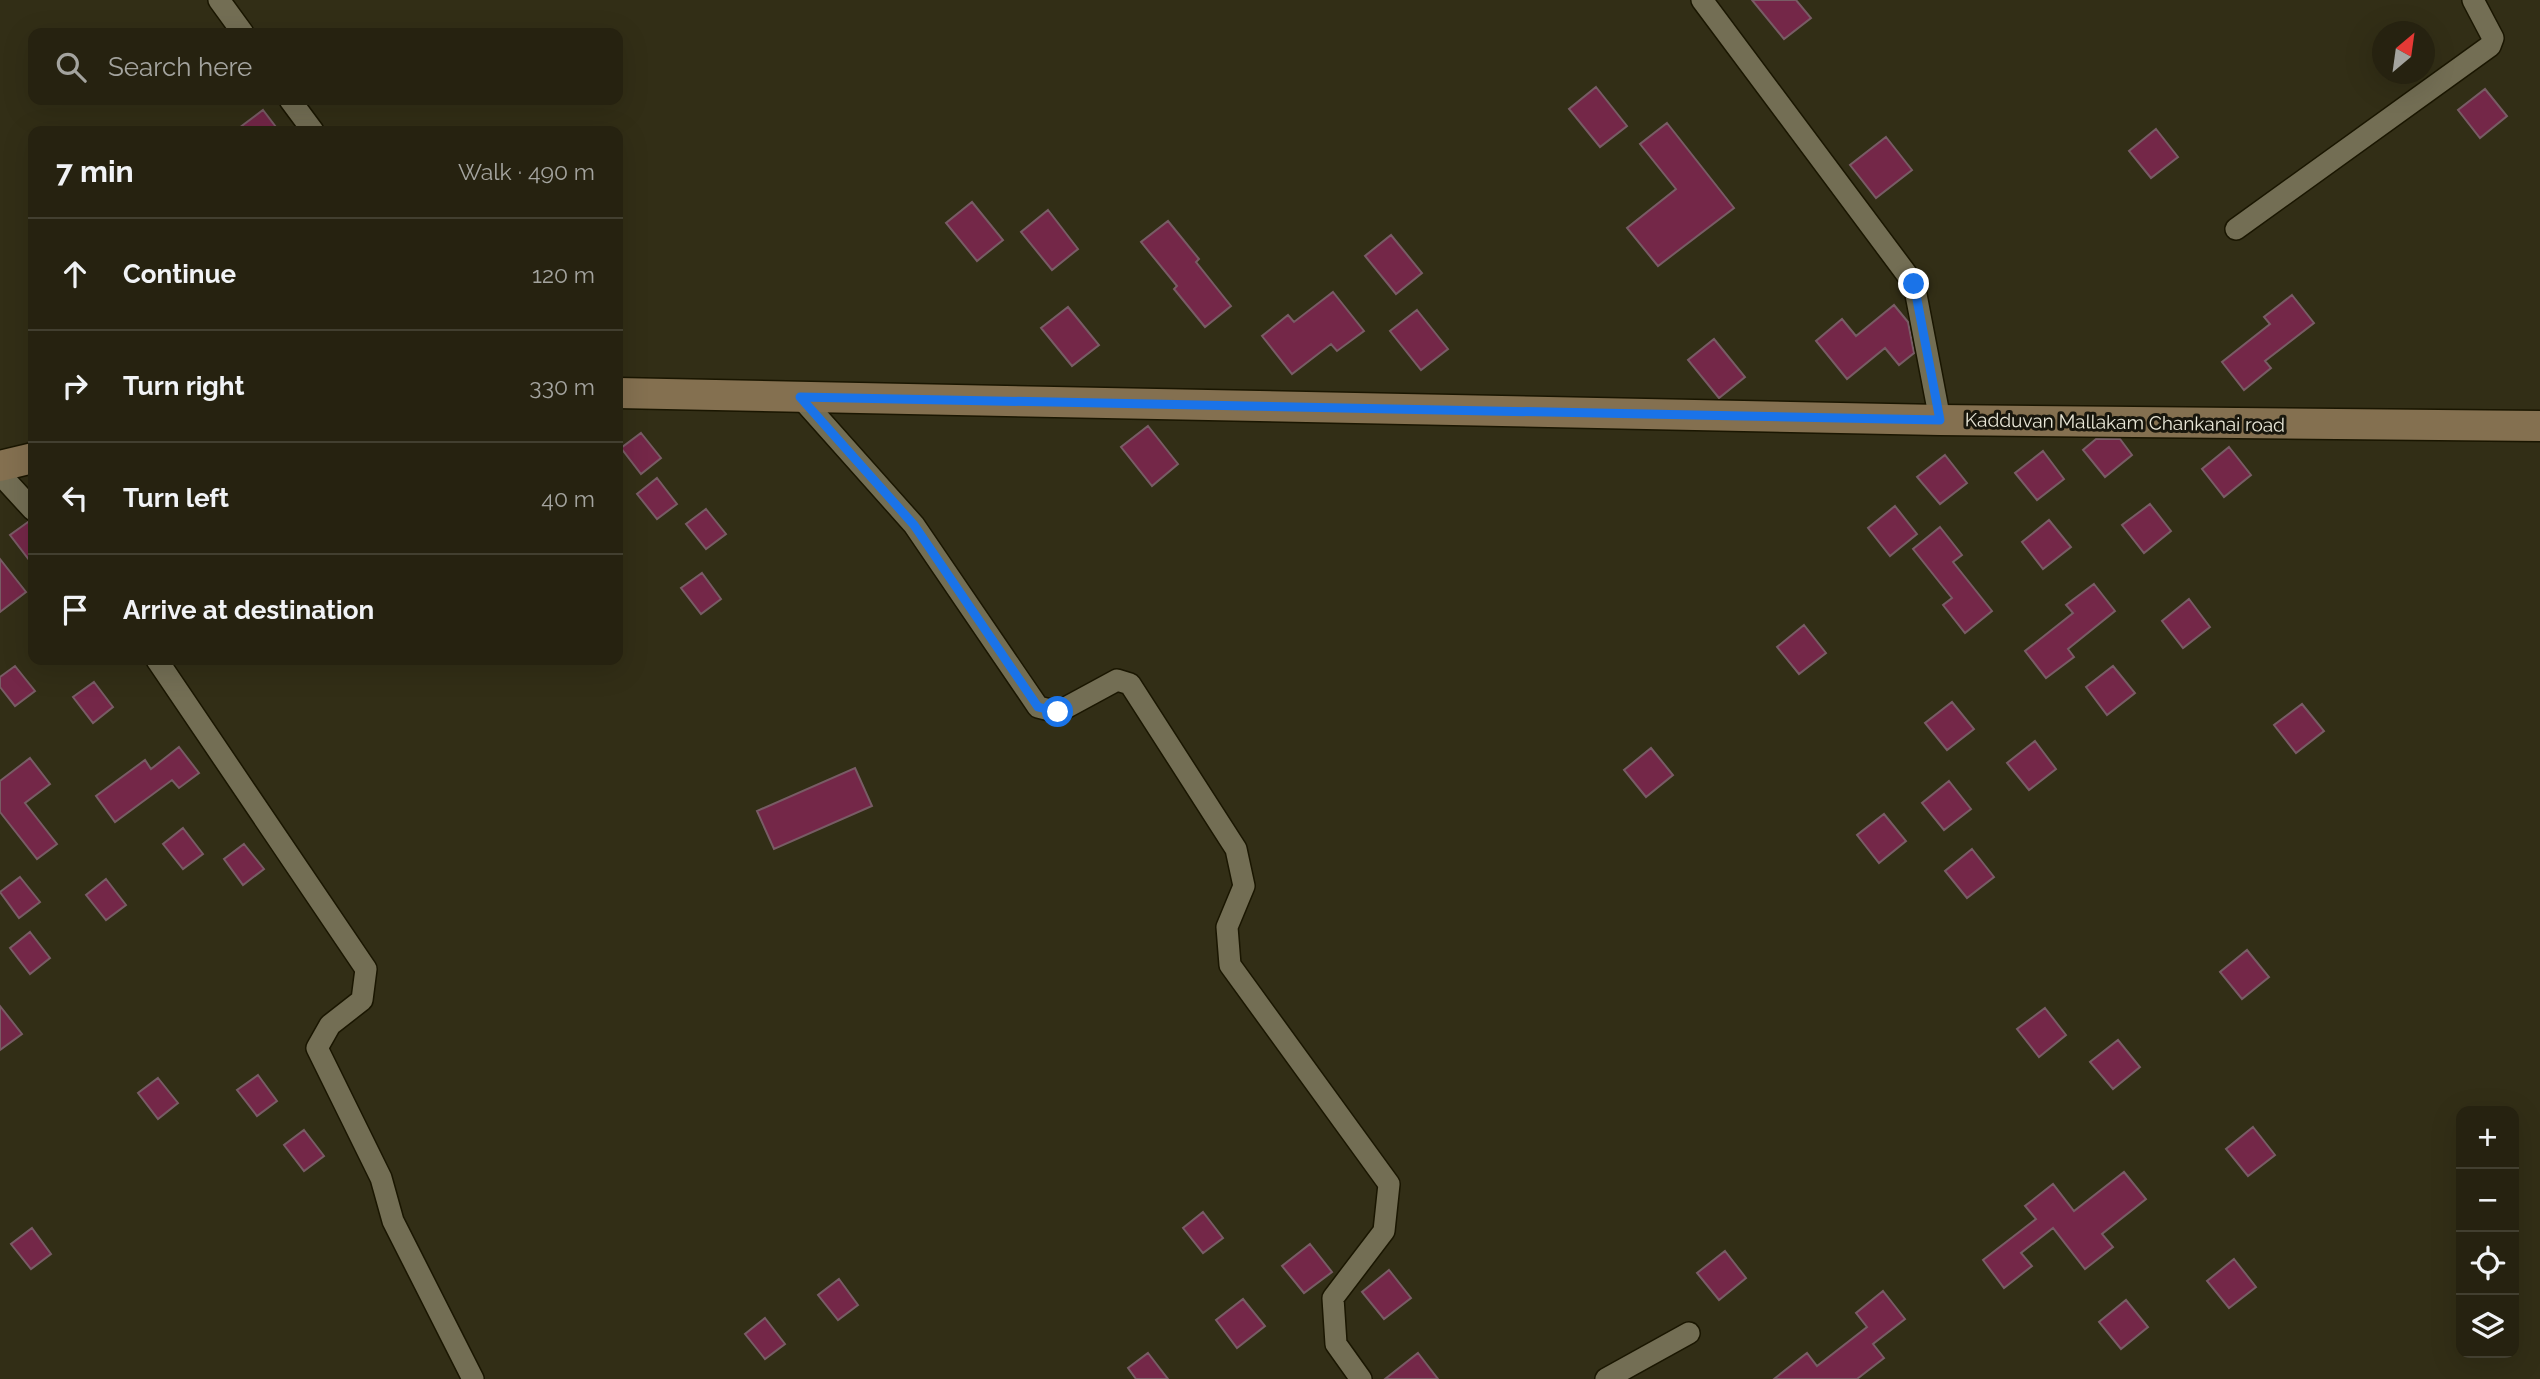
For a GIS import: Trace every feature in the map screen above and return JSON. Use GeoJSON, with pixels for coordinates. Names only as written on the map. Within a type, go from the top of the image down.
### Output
{"type":"FeatureCollection","features":[{"type":"Feature","properties":{"kind":"main road","name":"Kadduvan Mallakam Chankanai road"},"geometry":{"type":"LineString","coordinates":[[623,393],[1940,420],[2540,426]]}},
{"type":"Feature","properties":{"kind":"main road"},"geometry":{"type":"LineString","coordinates":[[0,466],[28,459]]}},
{"type":"Feature","properties":{"kind":"street"},"geometry":{"type":"LineString","coordinates":[[219,0],[239,28]]}},
{"type":"Feature","properties":{"kind":"street"},"geometry":{"type":"LineString","coordinates":[[1702,0],[1914,284],[1940,420]]}},
{"type":"Feature","properties":{"kind":"street"},"geometry":{"type":"LineString","coordinates":[[2236,229],[2490,46],[2493,38],[2473,0]]}},
{"type":"Feature","properties":{"kind":"street"},"geometry":{"type":"LineString","coordinates":[[294,105],[309,126]]}},
{"type":"Feature","properties":{"kind":"street"},"geometry":{"type":"LineString","coordinates":[[800,397],[914,525],[1038,707],[1058,712],[1117,680],[1130,684],[1236,849],[1244,887],[1227,927],[1230,965],[1388,1184],[1384,1231],[1333,1298],[1336,1344],[1361,1379]]}},
{"type":"Feature","properties":{"kind":"street"},"geometry":{"type":"LineString","coordinates":[[0,474],[28,505]]}},
{"type":"Feature","properties":{"kind":"street"},"geometry":{"type":"LineString","coordinates":[[160,665],[366,969],[362,1000],[330,1025],[317,1048],[381,1178],[393,1221],[473,1379]]}},
{"type":"Feature","properties":{"kind":"street"},"geometry":{"type":"LineString","coordinates":[[1606,1379],[1689,1332]]}},
{"type":"Feature","properties":{"kind":"building"},"geometry":{"type":"Polygon","coordinates":[[[1752,0],[1796,0],[1811,18],[1784,39],[1752,0]]]}},
{"type":"Feature","properties":{"kind":"building"},"geometry":{"type":"Polygon","coordinates":[[[1596,87],[1627,126],[1600,147],[1569,109],[1596,87]]]}},
{"type":"Feature","properties":{"kind":"building"},"geometry":{"type":"Polygon","coordinates":[[[2485,89],[2507,116],[2480,138],[2458,110],[2485,89]]]}},
{"type":"Feature","properties":{"kind":"building"},"geometry":{"type":"Polygon","coordinates":[[[263,110],[275,126],[242,126],[263,110]]]}},
{"type":"Feature","properties":{"kind":"building"},"geometry":{"type":"Polygon","coordinates":[[[1667,123],[1734,208],[1658,266],[1627,228],[1676,189],[1640,144],[1667,123]]]}},
{"type":"Feature","properties":{"kind":"building"},"geometry":{"type":"Polygon","coordinates":[[[2156,129],[2178,157],[2151,178],[2129,151],[2156,129]]]}},
{"type":"Feature","properties":{"kind":"building"},"geometry":{"type":"Polygon","coordinates":[[[1886,137],[1912,170],[1876,198],[1850,165],[1886,137]]]}},
{"type":"Feature","properties":{"kind":"building"},"geometry":{"type":"Polygon","coordinates":[[[972,202],[1003,240],[977,261],[946,223],[972,202]]]}},
{"type":"Feature","properties":{"kind":"building"},"geometry":{"type":"Polygon","coordinates":[[[1048,210],[1078,249],[1052,270],[1021,232],[1048,210]]]}},
{"type":"Feature","properties":{"kind":"building"},"geometry":{"type":"Polygon","coordinates":[[[1168,221],[1199,259],[1196,262],[1231,306],[1205,327],[1174,289],[1177,286],[1141,242],[1168,221]]]}},
{"type":"Feature","properties":{"kind":"building"},"geometry":{"type":"Polygon","coordinates":[[[1391,235],[1422,273],[1396,294],[1365,256],[1391,235]]]}},
{"type":"Feature","properties":{"kind":"building"},"geometry":{"type":"Polygon","coordinates":[[[1333,292],[1364,331],[1337,351],[1331,344],[1292,374],[1262,336],[1288,315],[1294,322],[1333,292]]]}},
{"type":"Feature","properties":{"kind":"building"},"geometry":{"type":"Polygon","coordinates":[[[2292,295],[2314,323],[2265,361],[2271,368],[2244,390],[2222,362],[2270,324],[2264,317],[2292,295]]]}},
{"type":"Feature","properties":{"kind":"building"},"geometry":{"type":"Polygon","coordinates":[[[1894,305],[1908,322],[1914,353],[1899,365],[1885,348],[1847,379],[1816,341],[1842,319],[1856,336],[1894,305]]]}},
{"type":"Feature","properties":{"kind":"building"},"geometry":{"type":"Polygon","coordinates":[[[1068,307],[1099,345],[1072,366],[1041,328],[1068,307]]]}},
{"type":"Feature","properties":{"kind":"building"},"geometry":{"type":"Polygon","coordinates":[[[1417,310],[1448,349],[1421,370],[1390,331],[1417,310]]]}},
{"type":"Feature","properties":{"kind":"building"},"geometry":{"type":"Polygon","coordinates":[[[1714,339],[1745,377],[1719,398],[1688,360],[1714,339]]]}},
{"type":"Feature","properties":{"kind":"building"},"geometry":{"type":"Polygon","coordinates":[[[1148,426],[1178,464],[1152,486],[1121,447],[1148,426]]]}},
{"type":"Feature","properties":{"kind":"building"},"geometry":{"type":"Polygon","coordinates":[[[641,433],[661,458],[641,474],[623,451],[623,446],[641,433]]]}},
{"type":"Feature","properties":{"kind":"building"},"geometry":{"type":"Polygon","coordinates":[[[2096,439],[2120,439],[2132,455],[2105,477],[2083,450],[2096,439]]]}},
{"type":"Feature","properties":{"kind":"building"},"geometry":{"type":"Polygon","coordinates":[[[2229,447],[2251,475],[2224,497],[2202,469],[2229,447]]]}},
{"type":"Feature","properties":{"kind":"building"},"geometry":{"type":"Polygon","coordinates":[[[2043,451],[2064,479],[2037,500],[2015,473],[2043,451]]]}},
{"type":"Feature","properties":{"kind":"building"},"geometry":{"type":"Polygon","coordinates":[[[1945,455],[1967,483],[1940,504],[1917,477],[1945,455]]]}},
{"type":"Feature","properties":{"kind":"building"},"geometry":{"type":"Polygon","coordinates":[[[657,478],[677,504],[657,519],[637,494],[657,478]]]}},
{"type":"Feature","properties":{"kind":"building"},"geometry":{"type":"Polygon","coordinates":[[[2150,504],[2171,531],[2144,553],[2122,525],[2150,504]]]}},
{"type":"Feature","properties":{"kind":"building"},"geometry":{"type":"Polygon","coordinates":[[[1895,506],[1917,534],[1890,556],[1868,528],[1895,506]]]}},
{"type":"Feature","properties":{"kind":"building"},"geometry":{"type":"Polygon","coordinates":[[[706,509],[726,534],[706,549],[686,524],[706,509]]]}},
{"type":"Feature","properties":{"kind":"building"},"geometry":{"type":"Polygon","coordinates":[[[2049,520],[2071,547],[2043,569],[2022,542],[2049,520]]]}},
{"type":"Feature","properties":{"kind":"building"},"geometry":{"type":"Polygon","coordinates":[[[28,522],[28,558],[10,535],[28,522]]]}},
{"type":"Feature","properties":{"kind":"building"},"geometry":{"type":"Polygon","coordinates":[[[1940,527],[1962,555],[1953,562],[1992,611],[1965,633],[1943,605],[1952,598],[1913,549],[1940,527]]]}},
{"type":"Feature","properties":{"kind":"building"},"geometry":{"type":"Polygon","coordinates":[[[0,559],[26,592],[0,612],[0,559]]]}},
{"type":"Feature","properties":{"kind":"building"},"geometry":{"type":"Polygon","coordinates":[[[702,573],[721,599],[701,614],[681,588],[702,573]]]}},
{"type":"Feature","properties":{"kind":"building"},"geometry":{"type":"Polygon","coordinates":[[[2094,584],[2115,611],[2068,649],[2074,657],[2046,678],[2025,651],[2073,613],[2066,605],[2094,584]]]}},
{"type":"Feature","properties":{"kind":"building"},"geometry":{"type":"Polygon","coordinates":[[[2189,599],[2210,627],[2183,648],[2162,621],[2189,599]]]}},
{"type":"Feature","properties":{"kind":"building"},"geometry":{"type":"Polygon","coordinates":[[[1804,625],[1826,653],[1799,674],[1777,647],[1804,625]]]}},
{"type":"Feature","properties":{"kind":"building"},"geometry":{"type":"Polygon","coordinates":[[[15,666],[35,691],[15,706],[0,687],[0,677],[15,666]]]}},
{"type":"Feature","properties":{"kind":"building"},"geometry":{"type":"Polygon","coordinates":[[[2113,666],[2135,693],[2107,715],[2086,687],[2113,666]]]}},
{"type":"Feature","properties":{"kind":"building"},"geometry":{"type":"Polygon","coordinates":[[[94,682],[113,707],[93,723],[73,697],[94,682]]]}},
{"type":"Feature","properties":{"kind":"building"},"geometry":{"type":"Polygon","coordinates":[[[1952,702],[1974,729],[1947,750],[1925,723],[1952,702]]]}},
{"type":"Feature","properties":{"kind":"building"},"geometry":{"type":"Polygon","coordinates":[[[2302,704],[2324,731],[2296,753],[2274,725],[2302,704]]]}},
{"type":"Feature","properties":{"kind":"building"},"geometry":{"type":"Polygon","coordinates":[[[2035,741],[2056,769],[2029,790],[2007,763],[2035,741]]]}},
{"type":"Feature","properties":{"kind":"building"},"geometry":{"type":"Polygon","coordinates":[[[179,747],[199,773],[179,788],[172,780],[115,822],[96,796],[145,760],[151,769],[179,747]]]}},
{"type":"Feature","properties":{"kind":"building"},"geometry":{"type":"Polygon","coordinates":[[[1651,748],[1673,775],[1646,797],[1624,770],[1651,748]]]}},
{"type":"Feature","properties":{"kind":"building"},"geometry":{"type":"Polygon","coordinates":[[[30,758],[50,784],[25,803],[57,844],[37,859],[0,812],[0,781],[30,758]]]}},
{"type":"Feature","properties":{"kind":"building"},"geometry":{"type":"Polygon","coordinates":[[[855,768],[872,806],[774,849],[757,811],[855,768]]]}},
{"type":"Feature","properties":{"kind":"building"},"geometry":{"type":"Polygon","coordinates":[[[1949,781],[1971,809],[1944,830],[1922,803],[1949,781]]]}},
{"type":"Feature","properties":{"kind":"building"},"geometry":{"type":"Polygon","coordinates":[[[1884,814],[1906,841],[1879,863],[1857,835],[1884,814]]]}},
{"type":"Feature","properties":{"kind":"building"},"geometry":{"type":"Polygon","coordinates":[[[183,828],[203,854],[183,869],[163,844],[183,828]]]}},
{"type":"Feature","properties":{"kind":"building"},"geometry":{"type":"Polygon","coordinates":[[[244,844],[264,869],[243,885],[224,859],[244,844]]]}},
{"type":"Feature","properties":{"kind":"building"},"geometry":{"type":"Polygon","coordinates":[[[1972,849],[1994,877],[1967,898],[1945,871],[1972,849]]]}},
{"type":"Feature","properties":{"kind":"building"},"geometry":{"type":"Polygon","coordinates":[[[20,877],[40,902],[19,918],[0,892],[20,877]]]}},
{"type":"Feature","properties":{"kind":"building"},"geometry":{"type":"Polygon","coordinates":[[[106,879],[126,905],[106,920],[86,895],[106,879]]]}},
{"type":"Feature","properties":{"kind":"building"},"geometry":{"type":"Polygon","coordinates":[[[30,932],[50,958],[30,974],[10,948],[30,932]]]}},
{"type":"Feature","properties":{"kind":"building"},"geometry":{"type":"Polygon","coordinates":[[[2247,950],[2269,977],[2242,999],[2220,972],[2247,950]]]}},
{"type":"Feature","properties":{"kind":"building"},"geometry":{"type":"Polygon","coordinates":[[[0,1006],[22,1034],[0,1050],[0,1006]]]}},
{"type":"Feature","properties":{"kind":"building"},"geometry":{"type":"Polygon","coordinates":[[[2045,1008],[2066,1035],[2039,1057],[2017,1029],[2045,1008]]]}},
{"type":"Feature","properties":{"kind":"building"},"geometry":{"type":"Polygon","coordinates":[[[2118,1040],[2140,1067],[2113,1089],[2090,1062],[2118,1040]]]}},
{"type":"Feature","properties":{"kind":"building"},"geometry":{"type":"Polygon","coordinates":[[[258,1075],[277,1101],[257,1116],[237,1090],[258,1075]]]}},
{"type":"Feature","properties":{"kind":"building"},"geometry":{"type":"Polygon","coordinates":[[[158,1078],[178,1103],[158,1119],[138,1093],[158,1078]]]}},
{"type":"Feature","properties":{"kind":"building"},"geometry":{"type":"Polygon","coordinates":[[[2253,1127],[2275,1155],[2248,1176],[2226,1149],[2253,1127]]]}},
{"type":"Feature","properties":{"kind":"building"},"geometry":{"type":"Polygon","coordinates":[[[304,1130],[324,1156],[304,1171],[284,1145],[304,1130]]]}},
{"type":"Feature","properties":{"kind":"building"},"geometry":{"type":"Polygon","coordinates":[[[2124,1172],[2146,1199],[2102,1234],[2113,1247],[2085,1269],[2053,1228],[2021,1253],[2032,1266],[2004,1288],[1983,1260],[2036,1219],[2025,1206],[2053,1184],[2074,1211],[2124,1172]]]}},
{"type":"Feature","properties":{"kind":"building"},"geometry":{"type":"Polygon","coordinates":[[[1203,1212],[1223,1238],[1203,1253],[1183,1228],[1203,1212]]]}},
{"type":"Feature","properties":{"kind":"building"},"geometry":{"type":"Polygon","coordinates":[[[32,1228],[51,1254],[31,1269],[11,1244],[32,1228]]]}},
{"type":"Feature","properties":{"kind":"building"},"geometry":{"type":"Polygon","coordinates":[[[1310,1244],[1332,1272],[1304,1293],[1282,1266],[1310,1244]]]}},
{"type":"Feature","properties":{"kind":"building"},"geometry":{"type":"Polygon","coordinates":[[[1725,1251],[1746,1278],[1719,1300],[1697,1273],[1725,1251]]]}},
{"type":"Feature","properties":{"kind":"building"},"geometry":{"type":"Polygon","coordinates":[[[2234,1259],[2256,1287],[2229,1308],[2207,1281],[2234,1259]]]}},
{"type":"Feature","properties":{"kind":"building"},"geometry":{"type":"Polygon","coordinates":[[[1389,1270],[1411,1298],[1384,1319],[1362,1292],[1389,1270]]]}},
{"type":"Feature","properties":{"kind":"building"},"geometry":{"type":"Polygon","coordinates":[[[839,1279],[858,1305],[838,1320],[818,1295],[839,1279]]]}},
{"type":"Feature","properties":{"kind":"building"},"geometry":{"type":"Polygon","coordinates":[[[1883,1291],[1905,1319],[1873,1344],[1884,1358],[1857,1379],[1774,1379],[1807,1353],[1817,1366],[1867,1327],[1856,1313],[1883,1291]]]}},
{"type":"Feature","properties":{"kind":"building"},"geometry":{"type":"Polygon","coordinates":[[[1243,1299],[1265,1326],[1237,1348],[1216,1320],[1243,1299]]]}},
{"type":"Feature","properties":{"kind":"building"},"geometry":{"type":"Polygon","coordinates":[[[2126,1300],[2148,1327],[2121,1349],[2099,1322],[2126,1300]]]}},
{"type":"Feature","properties":{"kind":"building"},"geometry":{"type":"Polygon","coordinates":[[[765,1318],[785,1344],[765,1359],[745,1334],[765,1318]]]}},
{"type":"Feature","properties":{"kind":"building"},"geometry":{"type":"Polygon","coordinates":[[[1148,1353],[1168,1379],[1136,1379],[1128,1368],[1148,1353]]]}},
{"type":"Feature","properties":{"kind":"building"},"geometry":{"type":"Polygon","coordinates":[[[1418,1353],[1438,1379],[1385,1379],[1418,1353]]]}},
{"type":"Feature","properties":{"kind":"route"},"geometry":{"type":"LineString","coordinates":[[1058,712],[1038,707],[914,525],[800,397],[1940,420],[1914,284]]}}]}
